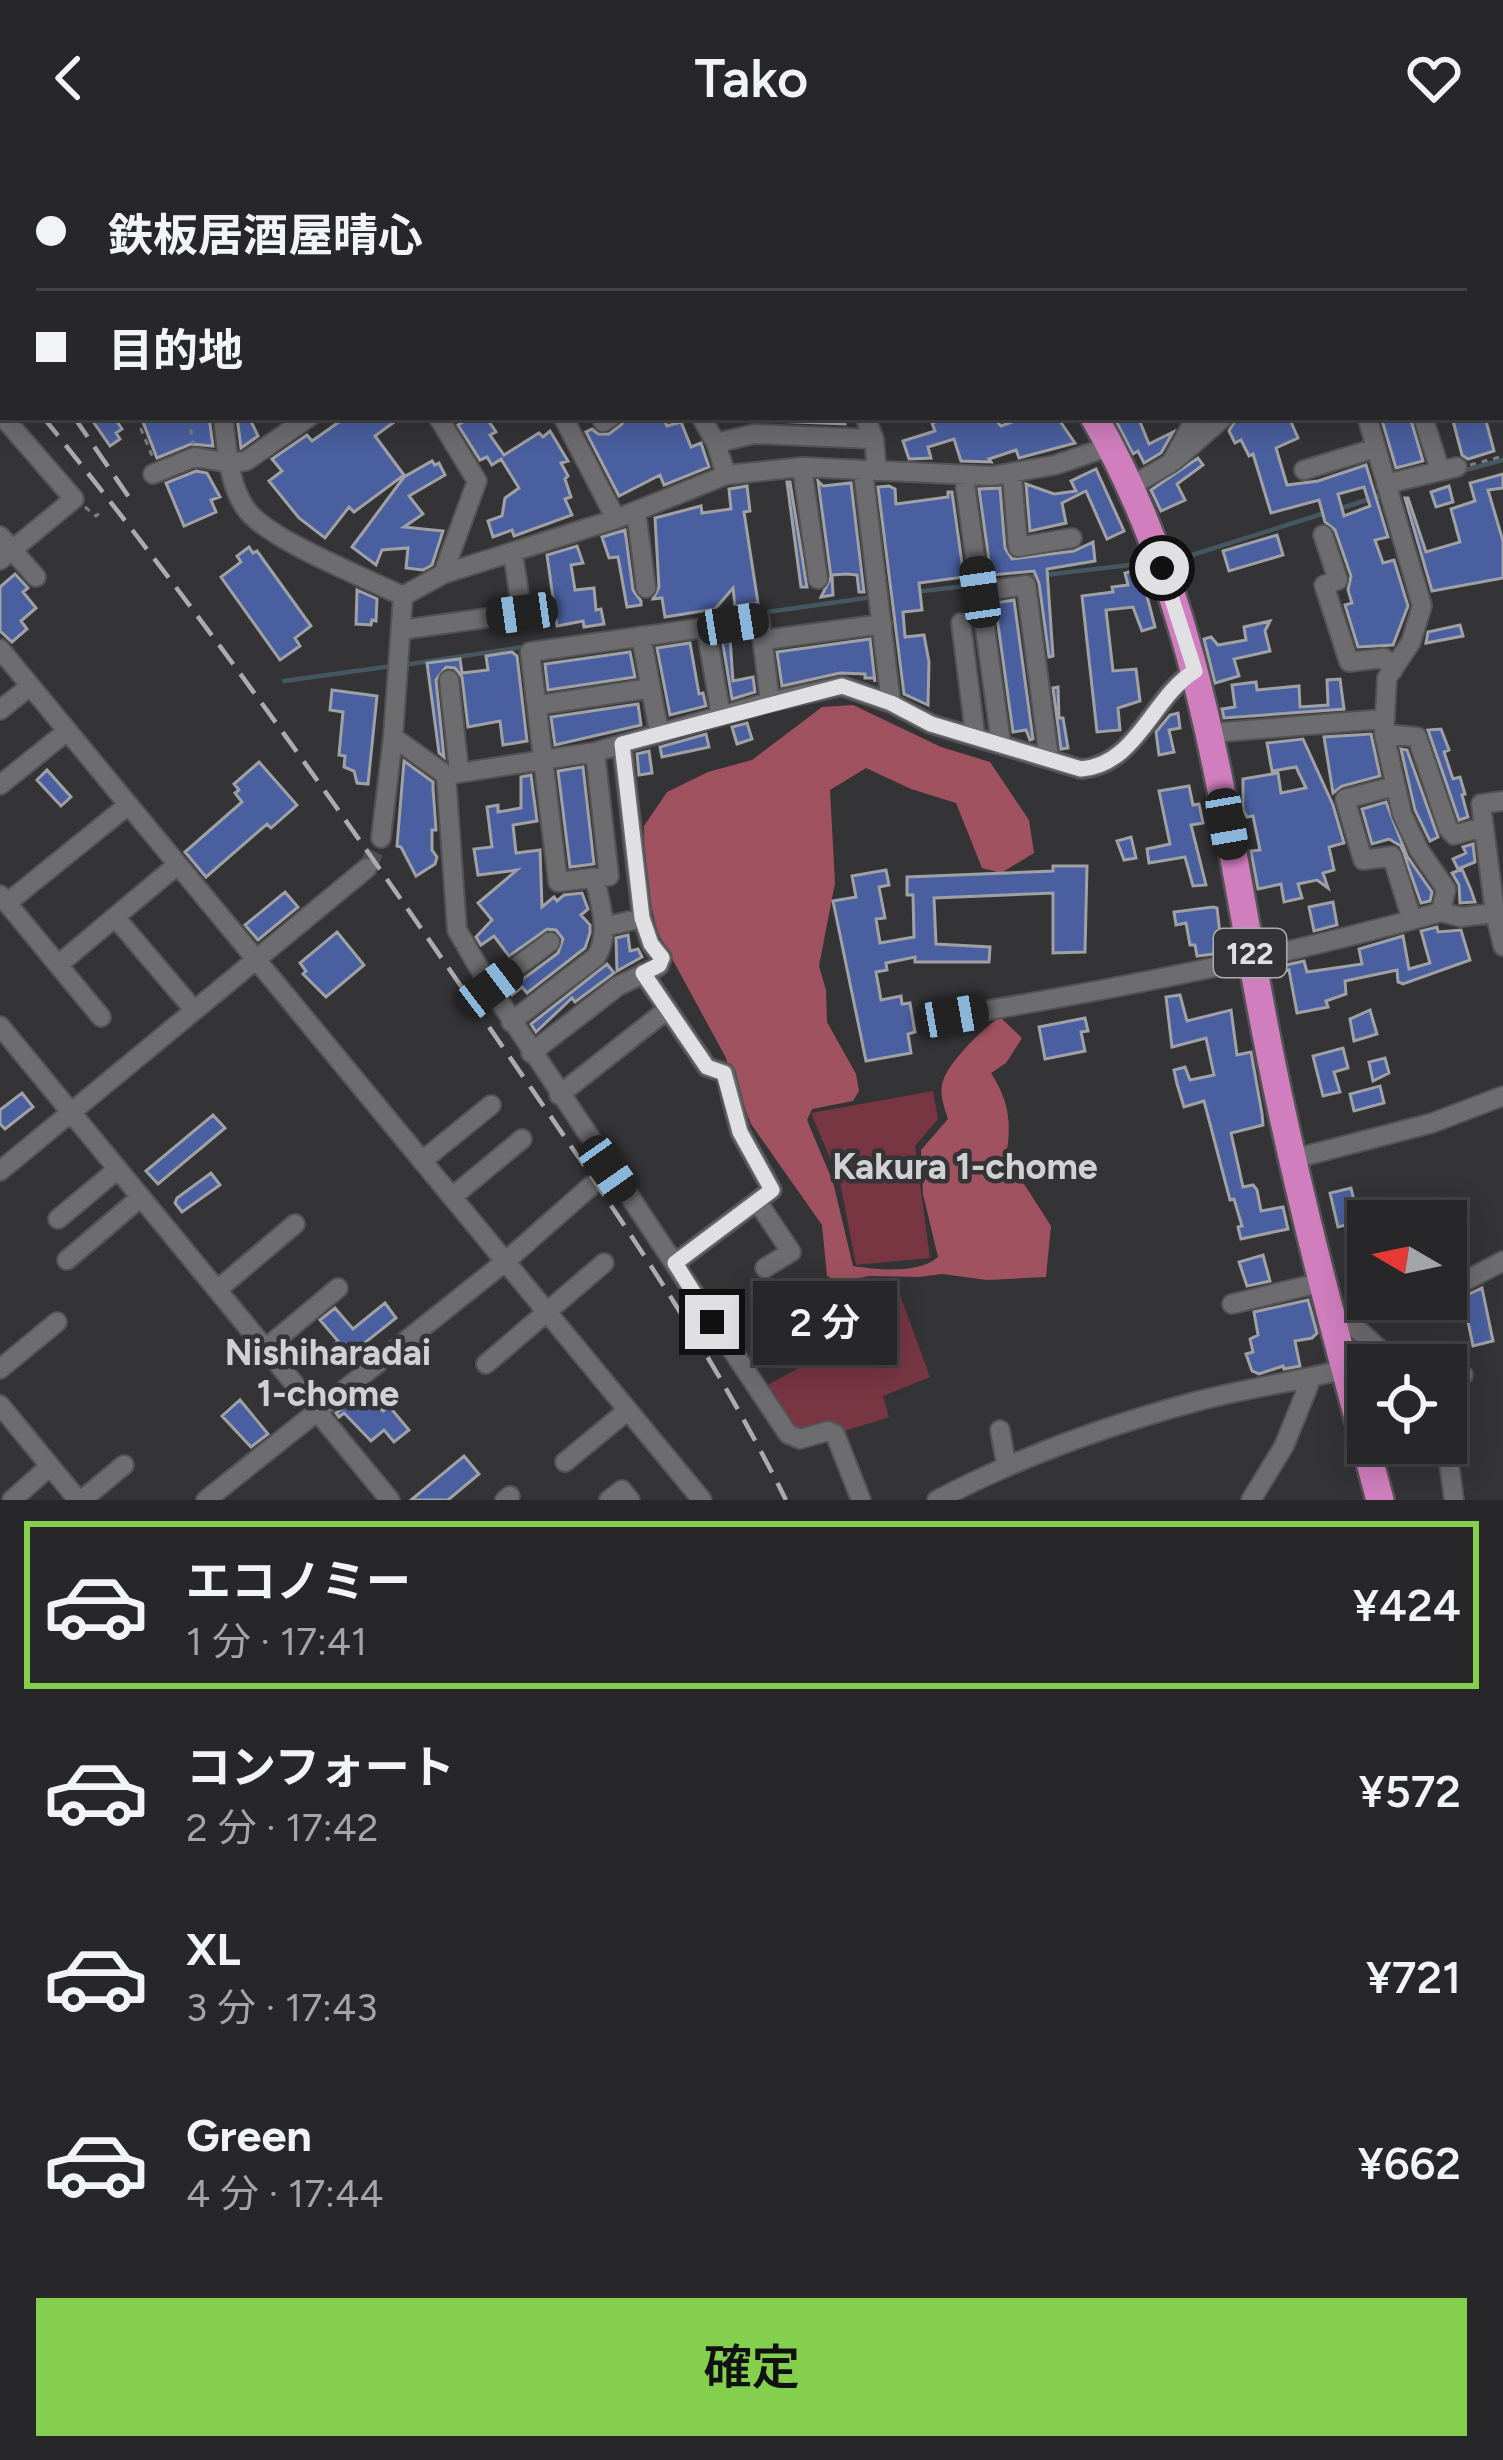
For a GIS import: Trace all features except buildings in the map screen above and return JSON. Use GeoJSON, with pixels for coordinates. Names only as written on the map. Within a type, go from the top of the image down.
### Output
{"type":"FeatureCollection","features":[{"type":"Feature","properties":{"kind":"highway","name":"122"},"geometry":{"type":"LineString","coordinates":[[1096,420],[1131,486],[1195,671],[1293,1159],[1380,1500]]}},
{"type":"Feature","properties":{"kind":"street"},"geometry":{"type":"LineString","coordinates":[[5,420],[74,499],[4,549],[36,577]]}},
{"type":"Feature","properties":{"kind":"street"},"geometry":{"type":"LineString","coordinates":[[223,420],[242,502],[257,520],[403,596]]}},
{"type":"Feature","properties":{"kind":"street"},"geometry":{"type":"LineString","coordinates":[[156,472],[195,458],[246,461],[305,420]]}},
{"type":"Feature","properties":{"kind":"street"},"geometry":{"type":"LineString","coordinates":[[439,420],[477,481],[442,574]]}},
{"type":"Feature","properties":{"kind":"street"},"geometry":{"type":"LineString","coordinates":[[565,420],[616,519]]}},
{"type":"Feature","properties":{"kind":"street"},"geometry":{"type":"LineString","coordinates":[[703,420],[726,475]]}},
{"type":"Feature","properties":{"kind":"street"},"geometry":{"type":"LineString","coordinates":[[867,420],[874,440],[870,471],[891,703]]}},
{"type":"Feature","properties":{"kind":"street"},"geometry":{"type":"LineString","coordinates":[[1171,463],[1194,420]]}},
{"type":"Feature","properties":{"kind":"street"},"geometry":{"type":"LineString","coordinates":[[1131,486],[1171,463],[1221,420]]}},
{"type":"Feature","properties":{"kind":"street"},"geometry":{"type":"LineString","coordinates":[[1368,420],[1422,606],[1411,642],[1387,678],[1384,726],[1402,814],[1446,889],[1441,912]]}},
{"type":"Feature","properties":{"kind":"street"},"geometry":{"type":"LineString","coordinates":[[1388,489],[1449,469],[1424,420]]}},
{"type":"Feature","properties":{"kind":"street"},"geometry":{"type":"LineString","coordinates":[[716,443],[754,434],[874,440]]}},
{"type":"Feature","properties":{"kind":"street"},"geometry":{"type":"LineString","coordinates":[[403,596],[442,574],[616,519],[726,475],[802,467],[964,477],[1012,475],[1111,446]]}},
{"type":"Feature","properties":{"kind":"street"},"geometry":{"type":"LineString","coordinates":[[1304,470],[1376,448]]}},
{"type":"Feature","properties":{"kind":"street"},"geometry":{"type":"LineString","coordinates":[[802,467],[818,579]]}},
{"type":"Feature","properties":{"kind":"street"},"geometry":{"type":"LineString","coordinates":[[1012,475],[1018,547],[1072,538]]}},
{"type":"Feature","properties":{"kind":"street"},"geometry":{"type":"LineString","coordinates":[[964,477],[1000,743]]}},
{"type":"Feature","properties":{"kind":"street"},"geometry":{"type":"LineString","coordinates":[[636,511],[646,588]]}},
{"type":"Feature","properties":{"kind":"street"},"geometry":{"type":"LineString","coordinates":[[1323,535],[1338,580],[1324,585],[1348,662],[1384,658],[1393,670]]}},
{"type":"Feature","properties":{"kind":"street"},"geometry":{"type":"LineString","coordinates":[[401,630],[522,613],[513,554]]}},
{"type":"Feature","properties":{"kind":"street"},"geometry":{"type":"LineString","coordinates":[[980,592],[1026,585],[1049,758]]}},
{"type":"Feature","properties":{"kind":"street"},"geometry":{"type":"LineString","coordinates":[[381,838],[403,596]]}},
{"type":"Feature","properties":{"kind":"street"},"geometry":{"type":"LineString","coordinates":[[638,872],[558,882],[530,652],[760,620],[770,702]]}},
{"type":"Feature","properties":{"kind":"street"},"geometry":{"type":"LineString","coordinates":[[961,623],[975,734]]}},
{"type":"Feature","properties":{"kind":"street"},"geometry":{"type":"LineString","coordinates":[[764,640],[882,624]]}},
{"type":"Feature","properties":{"kind":"street"},"geometry":{"type":"LineString","coordinates":[[706,628],[721,716]]}},
{"type":"Feature","properties":{"kind":"street"},"geometry":{"type":"LineString","coordinates":[[640,636],[659,732]]}},
{"type":"Feature","properties":{"kind":"street"},"geometry":{"type":"LineString","coordinates":[[0,650],[702,1500]]}},
{"type":"Feature","properties":{"kind":"street"},"geometry":{"type":"LineString","coordinates":[[393,737],[453,773],[595,752],[842,686],[891,703],[931,724],[1081,769],[1094,768],[1139,736],[1183,678],[1195,671]]}},
{"type":"Feature","properties":{"kind":"street"},"geometry":{"type":"LineString","coordinates":[[449,680],[457,930],[531,1053],[788,1434],[800,1439],[828,1431],[835,1434],[861,1500]]}},
{"type":"Feature","properties":{"kind":"street"},"geometry":{"type":"LineString","coordinates":[[0,710],[29,687]]}},
{"type":"Feature","properties":{"kind":"street"},"geometry":{"type":"LineString","coordinates":[[539,705],[651,688]]}},
{"type":"Feature","properties":{"kind":"street"},"geometry":{"type":"LineString","coordinates":[[1211,734],[1384,726],[1417,737],[1448,828],[1454,835],[1484,827]]}},
{"type":"Feature","properties":{"kind":"street"},"geometry":{"type":"LineString","coordinates":[[0,785],[65,732]]}},
{"type":"Feature","properties":{"kind":"street"},"geometry":{"type":"LineString","coordinates":[[531,1053],[618,986],[659,965],[662,958],[642,918],[622,744]]}},
{"type":"Feature","properties":{"kind":"street"},"geometry":{"type":"LineString","coordinates":[[511,1022],[596,957],[603,946],[595,752]]}},
{"type":"Feature","properties":{"kind":"street"},"geometry":{"type":"LineString","coordinates":[[1395,786],[1345,800],[1363,860],[1392,856],[1412,920]]}},
{"type":"Feature","properties":{"kind":"street"},"geometry":{"type":"LineString","coordinates":[[1503,801],[1481,804],[1503,946]]}},
{"type":"Feature","properties":{"kind":"street"},"geometry":{"type":"LineString","coordinates":[[100,1017],[4,899],[127,806]]}},
{"type":"Feature","properties":{"kind":"street"},"geometry":{"type":"LineString","coordinates":[[58,965],[176,866]]}},
{"type":"Feature","properties":{"kind":"street"},"geometry":{"type":"LineString","coordinates":[[0,1171],[367,868]]}},
{"type":"Feature","properties":{"kind":"street"},"geometry":{"type":"LineString","coordinates":[[953,1016],[1251,961],[1441,912],[1461,917],[1499,912]]}},
{"type":"Feature","properties":{"kind":"street"},"geometry":{"type":"LineString","coordinates":[[115,917],[194,1010]]}},
{"type":"Feature","properties":{"kind":"street"},"geometry":{"type":"LineString","coordinates":[[604,927],[642,918]]}},
{"type":"Feature","properties":{"kind":"street"},"geometry":{"type":"LineString","coordinates":[[490,988],[550,942]]}},
{"type":"Feature","properties":{"kind":"street"},"geometry":{"type":"LineString","coordinates":[[643,973],[707,1067],[724,1073],[740,1132],[772,1190],[675,1263]]}},
{"type":"Feature","properties":{"kind":"street"},"geometry":{"type":"LineString","coordinates":[[559,1095],[668,1009]]}},
{"type":"Feature","properties":{"kind":"street"},"geometry":{"type":"LineString","coordinates":[[0,1026],[383,1498]]}},
{"type":"Feature","properties":{"kind":"street"},"geometry":{"type":"LineString","coordinates":[[1293,1159],[1432,1123],[1503,1096]]}},
{"type":"Feature","properties":{"kind":"street"},"geometry":{"type":"LineString","coordinates":[[422,1161],[491,1105]]}},
{"type":"Feature","properties":{"kind":"street"},"geometry":{"type":"LineString","coordinates":[[452,1197],[522,1139]]}},
{"type":"Feature","properties":{"kind":"street"},"geometry":{"type":"LineString","coordinates":[[58,1219],[118,1169]]}},
{"type":"Feature","properties":{"kind":"street"},"geometry":{"type":"LineString","coordinates":[[206,1500],[506,1262],[591,1186]]}},
{"type":"Feature","properties":{"kind":"street"},"geometry":{"type":"LineString","coordinates":[[67,1260],[141,1197]]}},
{"type":"Feature","properties":{"kind":"street"},"geometry":{"type":"LineString","coordinates":[[757,1201],[791,1252],[766,1268]]}},
{"type":"Feature","properties":{"kind":"street"},"geometry":{"type":"LineString","coordinates":[[217,1290],[295,1225]]}},
{"type":"Feature","properties":{"kind":"street"},"geometry":{"type":"LineString","coordinates":[[1467,1280],[1503,1261]]}},
{"type":"Feature","properties":{"kind":"street"},"geometry":{"type":"LineString","coordinates":[[486,1364],[604,1262]]}},
{"type":"Feature","properties":{"kind":"street"},"geometry":{"type":"LineString","coordinates":[[1232,1304],[1323,1282]]}},
{"type":"Feature","properties":{"kind":"street"},"geometry":{"type":"LineString","coordinates":[[265,1349],[338,1288]]}},
{"type":"Feature","properties":{"kind":"street"},"geometry":{"type":"LineString","coordinates":[[1331,1319],[1347,1316]]}},
{"type":"Feature","properties":{"kind":"street"},"geometry":{"type":"LineString","coordinates":[[1331,1319],[1355,1327],[1373,1344]]}},
{"type":"Feature","properties":{"kind":"street"},"geometry":{"type":"LineString","coordinates":[[0,1369],[57,1322]]}},
{"type":"Feature","properties":{"kind":"street"},"geometry":{"type":"LineString","coordinates":[[937,1500],[1006,1463],[1199,1401],[1345,1369]]}},
{"type":"Feature","properties":{"kind":"street"},"geometry":{"type":"LineString","coordinates":[[1251,1500],[1284,1446],[1312,1377]]}},
{"type":"Feature","properties":{"kind":"street"},"geometry":{"type":"LineString","coordinates":[[0,1405],[80,1500],[124,1465]]}},
{"type":"Feature","properties":{"kind":"street"},"geometry":{"type":"LineString","coordinates":[[565,1462],[628,1410]]}},
{"type":"Feature","properties":{"kind":"street"},"geometry":{"type":"LineString","coordinates":[[1000,1430],[1006,1463]]}},
{"type":"Feature","properties":{"kind":"street"},"geometry":{"type":"LineString","coordinates":[[1449,1464],[1454,1500]]}},
{"type":"Feature","properties":{"kind":"street"},"geometry":{"type":"LineString","coordinates":[[12,1500],[50,1466]]}},
{"type":"Feature","properties":{"kind":"street"},"geometry":{"type":"LineString","coordinates":[[609,1500],[622,1490],[630,1500]]}},
{"type":"Feature","properties":{"kind":"path"},"geometry":{"type":"LineString","coordinates":[[137,420],[156,472]]}},
{"type":"Feature","properties":{"kind":"path"},"geometry":{"type":"LineString","coordinates":[[189,420],[195,458]]}},
{"type":"Feature","properties":{"kind":"path"},"geometry":{"type":"LineString","coordinates":[[1449,469],[1503,456]]}},
{"type":"Feature","properties":{"kind":"shaded area"},"geometry":{"type":"Polygon","coordinates":[[[853,705],[941,747],[990,762],[1029,820],[1034,853],[1001,873],[982,868],[956,803],[866,768],[830,790],[835,883],[819,966],[827,1022],[856,1074],[859,1091],[853,1101],[812,1109],[807,1120],[833,1182],[853,1266],[909,1268],[938,1257],[923,1194],[921,1150],[948,1119],[942,1100],[946,1073],[967,1046],[1000,1017],[1022,1038],[1006,1063],[991,1073],[1008,1113],[1006,1156],[1051,1226],[1046,1277],[987,1280],[942,1274],[869,1276],[839,1282],[827,1276],[822,1225],[751,1124],[725,1056],[657,931],[645,877],[644,826],[667,792],[708,772],[752,760],[822,707],[853,705]]]}},
{"type":"Feature","properties":{"kind":"shaded area"},"geometry":{"type":"Polygon","coordinates":[[[933,1091],[938,1119],[915,1146],[930,1258],[856,1265],[840,1182],[811,1113],[933,1091]]]}},
{"type":"Feature","properties":{"kind":"shaded area"},"geometry":{"type":"Polygon","coordinates":[[[873,1279],[894,1279],[930,1377],[883,1396],[889,1417],[845,1431],[834,1423],[798,1432],[766,1386],[804,1365],[819,1301],[834,1297],[832,1291],[873,1279]]]}},
{"type":"Feature","properties":{"kind":"waterway"},"geometry":{"type":"LineString","coordinates":[[1462,471],[1503,460]]}},
{"type":"Feature","properties":{"kind":"waterway"},"geometry":{"type":"LineString","coordinates":[[1336,510],[1382,495]]}},
{"type":"Feature","properties":{"kind":"waterway"},"geometry":{"type":"LineString","coordinates":[[1170,562],[1325,513]]}},
{"type":"Feature","properties":{"kind":"waterway"},"geometry":{"type":"LineString","coordinates":[[1027,577],[1147,563]]}},
{"type":"Feature","properties":{"kind":"waterway"},"geometry":{"type":"LineString","coordinates":[[914,592],[975,585]]}},
{"type":"Feature","properties":{"kind":"waterway"},"geometry":{"type":"LineString","coordinates":[[760,613],[873,597]]}},
{"type":"Feature","properties":{"kind":"waterway"},"geometry":{"type":"LineString","coordinates":[[404,665],[523,647]]}},
{"type":"Feature","properties":{"kind":"waterway"},"geometry":{"type":"LineString","coordinates":[[284,681],[392,666]]}},
{"type":"Feature","properties":{"kind":"tunnel"},"geometry":{"type":"LineString","coordinates":[[367,868],[381,838]]}},
{"type":"Feature","properties":{"kind":"railway"},"geometry":{"type":"LineString","coordinates":[[45,420],[271,716],[567,1140],[683,1316],[786,1500]]}},
{"type":"Feature","properties":{"kind":"railway"},"geometry":{"type":"LineString","coordinates":[[76,420],[135,506]]}},
{"type":"Feature","properties":{"kind":"district","name":"Kakura 1-chome"},"geometry":{"type":"Point","coordinates":[965,1166]}},
{"type":"Feature","properties":{"kind":"district","name":"Nishiharadai 1-chome"},"geometry":{"type":"Point","coordinates":[328,1372]}},
{"type":"Feature","properties":{"kind":"route"},"geometry":{"type":"LineString","coordinates":[[712,1322],[675,1263],[772,1190],[740,1132],[724,1073],[707,1067],[643,973],[659,965],[662,958],[642,918],[622,744],[842,686],[891,703],[931,724],[1081,769],[1094,768],[1139,736],[1183,678],[1195,671],[1162,568]]}}]}
